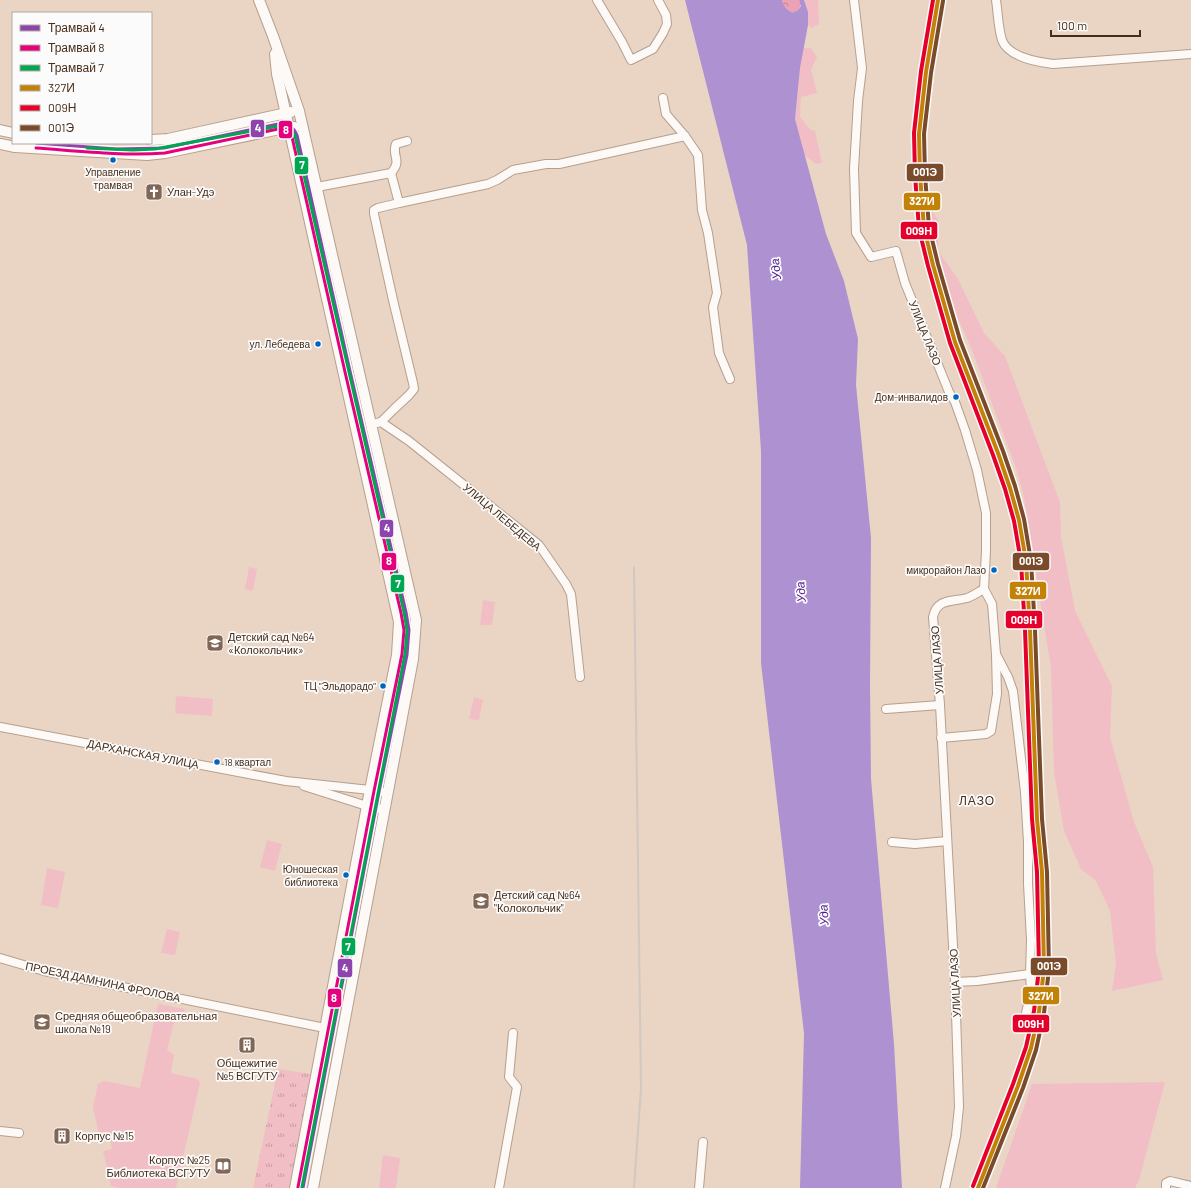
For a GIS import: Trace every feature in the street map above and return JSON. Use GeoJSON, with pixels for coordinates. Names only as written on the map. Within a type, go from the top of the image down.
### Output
{"type":"FeatureCollection","features":[{"type":"Feature","properties":{"kind":"main road"},"geometry":{"type":"LineString","coordinates":[[259,0],[301,118],[376,423],[416,620],[414,652],[313,1188]]}},
{"type":"Feature","properties":{"kind":"main road"},"geometry":{"type":"LineString","coordinates":[[273,36],[277,74],[399,622],[397,655],[295,1188]]}},
{"type":"Feature","properties":{"kind":"main road"},"geometry":{"type":"LineString","coordinates":[[156,154],[153,140],[168,139],[286,113],[301,118]]}},
{"type":"Feature","properties":{"kind":"main road"},"geometry":{"type":"LineString","coordinates":[[0,144],[15,147],[147,155],[289,128],[301,118]]}},
{"type":"Feature","properties":{"kind":"main road"},"geometry":{"type":"LineString","coordinates":[[0,130],[12,133]]}},
{"type":"Feature","properties":{"kind":"street"},"geometry":{"type":"LineString","coordinates":[[597,0],[631,60],[653,48],[663,33],[667,24],[666,14],[658,0]]}},
{"type":"Feature","properties":{"kind":"street","name":"УЛИЦА ЛАЗО"},"geometry":{"type":"LineString","coordinates":[[854,0],[862,68],[858,101],[854,169],[856,233],[872,257],[896,251],[905,283],[949,392],[960,414],[977,470],[986,513],[984,589],[967,597],[940,604],[935,609],[934,616],[955,982],[959,1107],[956,1136],[945,1188]]}},
{"type":"Feature","properties":{"kind":"street"},"geometry":{"type":"LineString","coordinates":[[996,0],[1002,41],[1010,51],[1038,62],[1053,64],[1191,54]]}},
{"type":"Feature","properties":{"kind":"street"},"geometry":{"type":"LineString","coordinates":[[663,98],[666,114],[685,136],[698,156],[702,210],[708,233],[717,293],[713,307],[719,353],[730,379]]}},
{"type":"Feature","properties":{"kind":"street"},"geometry":{"type":"LineString","coordinates":[[376,423],[414,389],[396,314],[374,210],[399,203],[488,184],[513,170],[546,164],[559,164],[685,136]]}},
{"type":"Feature","properties":{"kind":"street"},"geometry":{"type":"LineString","coordinates":[[317,187],[391,172],[397,164],[394,147],[396,144],[407,142]]}},
{"type":"Feature","properties":{"kind":"street"},"geometry":{"type":"LineString","coordinates":[[391,172],[399,203]]}},
{"type":"Feature","properties":{"kind":"street","name":"УЛИЦА ЛЕБЕДЕВА"},"geometry":{"type":"LineString","coordinates":[[376,423],[409,441],[539,544],[571,594],[580,677]]}},
{"type":"Feature","properties":{"kind":"street"},"geometry":{"type":"LineString","coordinates":[[941,738],[986,734],[991,731],[996,694],[996,654],[992,604],[984,589]]}},
{"type":"Feature","properties":{"kind":"street"},"geometry":{"type":"LineString","coordinates":[[996,654],[1008,677],[1013,691],[1025,792],[1031,940],[1031,990],[1026,1013]]}},
{"type":"Feature","properties":{"kind":"street"},"geometry":{"type":"LineString","coordinates":[[886,708],[940,705]]}},
{"type":"Feature","properties":{"kind":"street","name":"ДАРХАНСКАЯ УЛИЦА"},"geometry":{"type":"LineString","coordinates":[[0,727],[286,780],[387,793]]}},
{"type":"Feature","properties":{"kind":"street","name":"ДАРХАНСКАЯ УЛИЦА"},"geometry":{"type":"LineString","coordinates":[[286,780],[384,810]]}},
{"type":"Feature","properties":{"kind":"street"},"geometry":{"type":"LineString","coordinates":[[892,842],[915,844],[947,841]]}},
{"type":"Feature","properties":{"kind":"street","name":"ПРОЕЗД ДАМНИНА ФРОЛОВА"},"geometry":{"type":"LineString","coordinates":[[0,958],[44,971],[325,1028]]}},
{"type":"Feature","properties":{"kind":"street"},"geometry":{"type":"LineString","coordinates":[[955,982],[977,981],[1030,974]]}},
{"type":"Feature","properties":{"kind":"street"},"geometry":{"type":"LineString","coordinates":[[499,1188],[516,1087],[509,1077],[513,1033]]}},
{"type":"Feature","properties":{"kind":"street"},"geometry":{"type":"LineString","coordinates":[[0,1131],[19,1133]]}},
{"type":"Feature","properties":{"kind":"street"},"geometry":{"type":"LineString","coordinates":[[699,1188],[703,1142]]}},
{"type":"Feature","properties":{"kind":"street"},"geometry":{"type":"LineString","coordinates":[[1166,1188],[1166,1183],[1170,1181],[1191,1186]]}},
{"type":"Feature","properties":{"kind":"green space"},"geometry":{"type":"Polygon","coordinates":[[[782,0],[799,0],[801,5],[798,10],[793,13],[786,8],[782,0]]]}},
{"type":"Feature","properties":{"kind":"green space"},"geometry":{"type":"Polygon","coordinates":[[[804,0],[818,1],[819,24],[811,28],[808,25],[808,12],[804,0]]]}},
{"type":"Feature","properties":{"kind":"green space"},"geometry":{"type":"Polygon","coordinates":[[[803,48],[811,48],[817,57],[811,70],[817,93],[801,97],[800,117],[811,130],[815,131],[822,163],[816,164],[804,155],[795,119],[803,48]]]}},
{"type":"Feature","properties":{"kind":"green space"},"geometry":{"type":"Polygon","coordinates":[[[923,186],[929,186],[929,204],[938,220],[938,251],[958,279],[984,333],[1005,356],[1060,502],[1061,537],[1075,611],[1112,686],[1110,737],[1134,822],[1153,867],[1156,954],[1163,980],[1112,991],[1116,963],[1110,911],[1096,881],[1081,869],[1064,831],[1054,772],[1051,668],[1023,493],[1016,468],[972,350],[951,303],[936,263],[927,227],[923,186]]]}},
{"type":"Feature","properties":{"kind":"green space"},"geometry":{"type":"Polygon","coordinates":[[[249,567],[257,569],[253,591],[245,589],[249,567]]]}},
{"type":"Feature","properties":{"kind":"green space"},"geometry":{"type":"Polygon","coordinates":[[[483,600],[495,602],[492,625],[480,625],[483,600]]]}},
{"type":"Feature","properties":{"kind":"green space"},"geometry":{"type":"Polygon","coordinates":[[[176,696],[213,699],[212,716],[175,713],[176,696]]]}},
{"type":"Feature","properties":{"kind":"green space"},"geometry":{"type":"Polygon","coordinates":[[[474,697],[483,700],[479,720],[469,719],[474,697]]]}},
{"type":"Feature","properties":{"kind":"green space"},"geometry":{"type":"Polygon","coordinates":[[[267,840],[282,844],[275,871],[260,867],[267,840]]]}},
{"type":"Feature","properties":{"kind":"green space"},"geometry":{"type":"Polygon","coordinates":[[[47,868],[65,872],[58,908],[41,905],[47,868]]]}},
{"type":"Feature","properties":{"kind":"green space"},"geometry":{"type":"Polygon","coordinates":[[[167,929],[180,932],[175,955],[161,953],[167,929]]]}},
{"type":"Feature","properties":{"kind":"green space"},"geometry":{"type":"Polygon","coordinates":[[[158,1004],[185,1009],[183,1018],[175,1018],[167,1050],[174,1055],[171,1073],[198,1079],[200,1083],[176,1188],[121,1188],[111,1186],[103,1151],[112,1149],[110,1138],[100,1139],[93,1107],[98,1084],[104,1081],[140,1088],[158,1004]]]}},
{"type":"Feature","properties":{"kind":"green space"},"geometry":{"type":"Polygon","coordinates":[[[278,1069],[311,1074],[290,1188],[253,1188],[278,1069]]]}},
{"type":"Feature","properties":{"kind":"green space"},"geometry":{"type":"Polygon","coordinates":[[[1165,1082],[1139,1180],[1135,1188],[996,1188],[1032,1084],[1165,1082]]]}},
{"type":"Feature","properties":{"kind":"green space"},"geometry":{"type":"Polygon","coordinates":[[[383,1155],[400,1158],[396,1188],[379,1188],[383,1155]]]}},
{"type":"Feature","properties":{"kind":"water","name":"Уда"},"geometry":{"type":"Polygon","coordinates":[[[685,0],[782,0],[786,8],[793,13],[801,6],[799,0],[804,0],[808,12],[808,25],[800,68],[795,119],[826,234],[844,281],[858,339],[856,385],[871,538],[871,779],[894,1044],[902,1188],[800,1188],[804,1033],[761,663],[761,451],[747,245],[685,0]]]}},
{"type":"Feature","properties":{"kind":"railway"},"geometry":{"type":"LineString","coordinates":[[634,567],[641,1088],[634,1188]]}},
{"type":"Feature","properties":{"kind":"tram line","name":"4"},"geometry":{"type":"LineString","coordinates":[[49,144],[116,149],[164,148],[278,124],[289,126],[294,129],[297,135],[409,630],[407,655],[379,792],[303,1188]]}},
{"type":"Feature","properties":{"kind":"tram line","name":"7"},"geometry":{"type":"LineString","coordinates":[[87,148],[133,150],[155,149],[279,126],[291,129],[295,136],[404,612],[407,630],[405,654],[302,1187]]}},
{"type":"Feature","properties":{"kind":"tram line","name":"8"},"geometry":{"type":"LineString","coordinates":[[36,148],[100,153],[149,154],[165,153],[278,129],[287,130],[292,137],[404,630],[402,654],[374,791],[298,1187]]}},
{"type":"Feature","properties":{"kind":"transit line","name":"009Н"},"geometry":{"type":"LineString","coordinates":[[933,0],[921,71],[914,133],[919,229],[950,343],[993,455],[1014,521],[1021,562],[1032,819],[1037,872],[1039,969],[1034,1011],[1026,1047],[973,1186]]}},
{"type":"Feature","properties":{"kind":"transit line","name":"327И"},"geometry":{"type":"LineString","coordinates":[[938,0],[926,72],[919,134],[924,228],[955,342],[998,453],[1019,520],[1026,561],[1037,819],[1042,872],[1044,969],[1039,1012],[1031,1048],[1018,1086],[978,1188]]}},
{"type":"Feature","properties":{"kind":"transit line","name":"001Э"},"geometry":{"type":"LineString","coordinates":[[943,1],[931,73],[924,134],[925,175],[929,227],[960,340],[1003,451],[1024,519],[1031,561],[1042,819],[1047,872],[1049,969],[1044,1013],[1036,1050],[1023,1088],[983,1188]]}},
{"type":"Feature","properties":{"kind":"place","name":"Управление трамвая"},"geometry":{"type":"Point","coordinates":[113,160]}},
{"type":"Feature","properties":{"kind":"place","name":"Улан-Удэ"},"geometry":{"type":"Point","coordinates":[154,192]}},
{"type":"Feature","properties":{"kind":"place","name":"ул. Лебедева"},"geometry":{"type":"Point","coordinates":[318,344]}},
{"type":"Feature","properties":{"kind":"place","name":"Дом-инвалидов"},"geometry":{"type":"Point","coordinates":[956,397]}},
{"type":"Feature","properties":{"kind":"place","name":"микрорайон Лазо"},"geometry":{"type":"Point","coordinates":[994,570]}},
{"type":"Feature","properties":{"kind":"place","name":"Детский сад №64 «Колокольчик»"},"geometry":{"type":"Point","coordinates":[215,643]}},
{"type":"Feature","properties":{"kind":"place","name":"ТЦ \"Эльдорадо\""},"geometry":{"type":"Point","coordinates":[383,686]}},
{"type":"Feature","properties":{"kind":"place","name":"18 квартал"},"geometry":{"type":"Point","coordinates":[217,762]}},
{"type":"Feature","properties":{"kind":"place","name":"Юношеская библиотека"},"geometry":{"type":"Point","coordinates":[346,875]}},
{"type":"Feature","properties":{"kind":"place","name":"Детский сад №64 \"Колокольчик\""},"geometry":{"type":"Point","coordinates":[481,901]}},
{"type":"Feature","properties":{"kind":"place","name":"Средняя общеобразовательная школа №19"},"geometry":{"type":"Point","coordinates":[42,1022]}},
{"type":"Feature","properties":{"kind":"place","name":"Общежитие №5 ВСГУТУ"},"geometry":{"type":"Point","coordinates":[247,1045]}},
{"type":"Feature","properties":{"kind":"place","name":"Корпус №15"},"geometry":{"type":"Point","coordinates":[62,1136]}},
{"type":"Feature","properties":{"kind":"place","name":"Корпус №25 Библиотека ВСГУТУ"},"geometry":{"type":"Point","coordinates":[223,1166]}},
{"type":"Feature","properties":{"kind":"district","name":"ЛАЗО"},"geometry":{"type":"Point","coordinates":[977,801]}}]}
